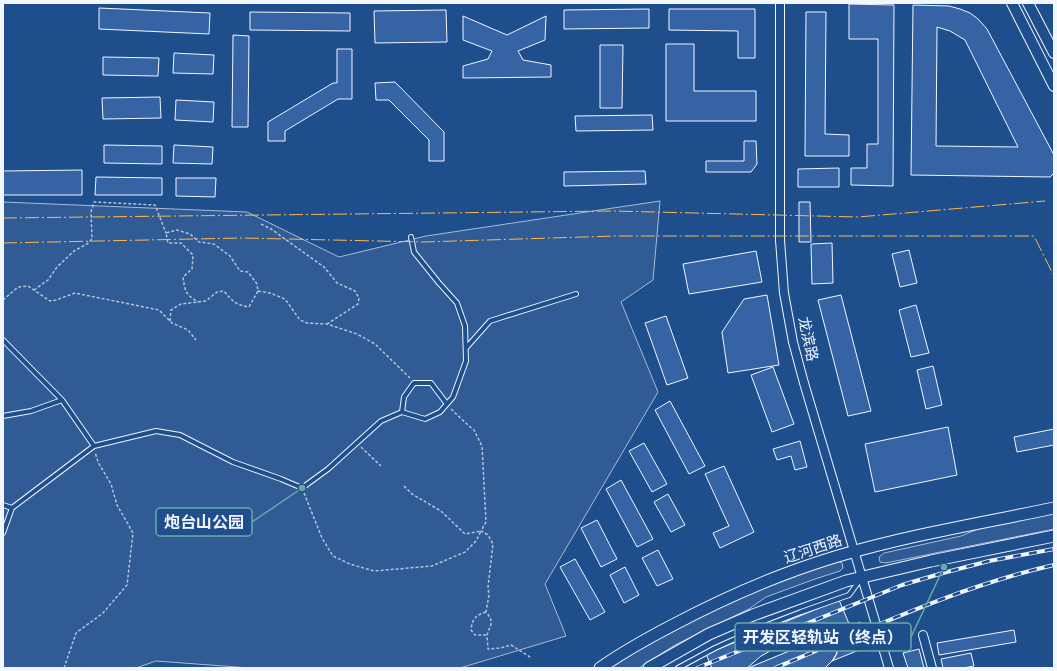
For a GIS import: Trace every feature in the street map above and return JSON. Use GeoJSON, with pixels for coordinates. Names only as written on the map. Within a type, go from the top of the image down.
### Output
{"type":"FeatureCollection","features":[{"type":"Feature","properties":{"kind":"main road","name":"辽河西路"},"geometry":{"type":"LineString","coordinates":[[600,668],[648,638],[705,608],[795,570],[854,552],[925,534],[1054,508]]}},
{"type":"Feature","properties":{"kind":"main road"},"geometry":{"type":"LineString","coordinates":[[649,668],[709,634],[753,615],[846,581],[931,561],[1054,536]]}},
{"type":"Feature","properties":{"kind":"street","name":"龙滨路"},"geometry":{"type":"LineString","coordinates":[[780,3],[780,240],[784,293],[793,342],[802,376],[889,668]]}},
{"type":"Feature","properties":{"kind":"street"},"geometry":{"type":"LineString","coordinates":[[1012,3],[1054,86]]}},
{"type":"Feature","properties":{"kind":"street"},"geometry":{"type":"LineString","coordinates":[[1028,3],[1054,53]]}},
{"type":"Feature","properties":{"kind":"street"},"geometry":{"type":"LineString","coordinates":[[923,635],[932,668]]}},
{"type":"Feature","properties":{"kind":"lane"},"geometry":{"type":"LineString","coordinates":[[3,533],[12,508],[94,446],[156,431],[180,435],[233,462],[302,488],[328,469],[381,421],[402,412],[425,419],[440,412],[453,397],[466,361],[465,326],[458,303],[438,283],[414,252],[411,236]]}},
{"type":"Feature","properties":{"kind":"lane"},"geometry":{"type":"LineString","coordinates":[[466,348],[490,321],[576,294]]}},
{"type":"Feature","properties":{"kind":"lane"},"geometry":{"type":"LineString","coordinates":[[3,340],[62,400],[94,446]]}},
{"type":"Feature","properties":{"kind":"lane"},"geometry":{"type":"LineString","coordinates":[[402,412],[404,397],[414,382],[431,383],[447,404]]}},
{"type":"Feature","properties":{"kind":"lane"},"geometry":{"type":"LineString","coordinates":[[3,416],[31,411],[62,400]]}},
{"type":"Feature","properties":{"kind":"lane"},"geometry":{"type":"LineString","coordinates":[[3,505],[12,508]]}},
{"type":"Feature","properties":{"kind":"lane"},"geometry":{"type":"LineString","coordinates":[[678,668],[715,648],[756,629],[849,595],[862,577]]}},
{"type":"Feature","properties":{"kind":"path"},"geometry":{"type":"LineString","coordinates":[[34,290],[48,280],[57,267],[74,251],[87,244],[92,238],[91,212],[94,202],[155,206],[166,233],[168,243],[180,243],[193,255],[192,269],[183,277],[185,288],[189,296],[198,302]]}},
{"type":"Feature","properties":{"kind":"path"},"geometry":{"type":"LineString","coordinates":[[261,224],[271,229],[324,268],[337,283],[355,291],[359,298],[358,304],[327,324]]}},
{"type":"Feature","properties":{"kind":"path"},"geometry":{"type":"LineString","coordinates":[[166,233],[177,230],[190,234],[199,242],[214,244],[230,256],[240,271],[248,272],[257,284],[258,291],[249,307],[239,306],[231,300],[224,291],[217,292],[206,301],[181,304],[171,310],[170,321]]}},
{"type":"Feature","properties":{"kind":"path"},"geometry":{"type":"LineString","coordinates":[[3,300],[18,287],[28,286],[50,301],[75,293],[159,310],[170,321],[188,330],[196,340]]}},
{"type":"Feature","properties":{"kind":"path"},"geometry":{"type":"LineString","coordinates":[[258,291],[270,293],[285,299],[300,320],[307,323],[327,324],[358,334],[375,344],[414,382]]}},
{"type":"Feature","properties":{"kind":"path"},"geometry":{"type":"LineString","coordinates":[[302,488],[322,538],[333,556],[350,564],[374,571],[432,566],[465,552],[476,541],[486,522],[482,446],[474,430],[447,404]]}},
{"type":"Feature","properties":{"kind":"path"},"geometry":{"type":"LineString","coordinates":[[356,444],[381,466]]}},
{"type":"Feature","properties":{"kind":"path"},"geometry":{"type":"LineString","coordinates":[[64,668],[76,633],[104,613],[127,585],[133,533],[117,505],[111,484],[98,462],[94,446]]}},
{"type":"Feature","properties":{"kind":"path"},"geometry":{"type":"LineString","coordinates":[[404,486],[412,494],[441,511],[465,534],[481,531],[488,535],[493,544],[488,587],[489,595],[486,612],[491,618],[491,627],[487,635],[488,649],[501,648],[511,645],[530,657]]}},
{"type":"Feature","properties":{"kind":"path"},"geometry":{"type":"LineString","coordinates":[[486,612],[478,614],[472,621],[471,630],[476,635],[487,635]]}},
{"type":"Feature","properties":{"kind":"shaded area"},"geometry":{"type":"Polygon","coordinates":[[[660,201],[653,280],[621,302],[658,392],[545,584],[566,636],[460,668],[250,668],[156,661],[136,668],[3,668],[3,202],[247,212],[339,257],[426,236],[660,201]]]}},
{"type":"Feature","properties":{"kind":"shaded area"},"geometry":{"type":"Polygon","coordinates":[[[1054,513],[1054,529],[886,563],[880,562],[879,557],[884,553],[961,536],[983,527],[1054,513]]]}},
{"type":"Feature","properties":{"kind":"shaded area"},"geometry":{"type":"Polygon","coordinates":[[[838,561],[842,563],[843,568],[840,571],[766,597],[749,609],[675,645],[639,668],[610,668],[647,645],[728,603],[789,578],[838,561]]]}},
{"type":"Feature","properties":{"kind":"building"},"geometry":{"type":"Polygon","coordinates":[[[849,4],[894,5],[893,186],[851,185],[851,168],[867,168],[867,144],[878,144],[878,39],[849,39],[849,4]]]}},
{"type":"Feature","properties":{"kind":"building"},"geometry":{"type":"Polygon","coordinates":[[[913,5],[949,6],[970,13],[987,29],[1054,155],[1054,173],[1050,177],[911,175],[913,5]],[[937,27],[936,146],[1018,147],[965,40],[950,31],[937,27]]]}},
{"type":"Feature","properties":{"kind":"building"},"geometry":{"type":"Polygon","coordinates":[[[99,8],[210,13],[209,34],[99,29],[99,8]]]}},
{"type":"Feature","properties":{"kind":"building"},"geometry":{"type":"Polygon","coordinates":[[[649,9],[649,28],[564,29],[564,10],[649,9]]]}},
{"type":"Feature","properties":{"kind":"building"},"geometry":{"type":"Polygon","coordinates":[[[669,9],[755,9],[755,58],[738,58],[738,31],[669,30],[669,9]]]}},
{"type":"Feature","properties":{"kind":"building"},"geometry":{"type":"Polygon","coordinates":[[[446,10],[447,42],[375,43],[374,11],[446,10]]]}},
{"type":"Feature","properties":{"kind":"building"},"geometry":{"type":"Polygon","coordinates":[[[250,12],[350,13],[350,31],[250,30],[250,12]]]}},
{"type":"Feature","properties":{"kind":"building"},"geometry":{"type":"Polygon","coordinates":[[[806,12],[826,12],[825,134],[849,135],[849,156],[805,156],[806,12]]]}},
{"type":"Feature","properties":{"kind":"building"},"geometry":{"type":"Polygon","coordinates":[[[463,16],[507,35],[546,16],[545,40],[518,51],[523,60],[551,65],[551,77],[463,78],[463,66],[488,59],[492,51],[463,40],[463,16]]]}},
{"type":"Feature","properties":{"kind":"building"},"geometry":{"type":"Polygon","coordinates":[[[233,35],[249,36],[248,127],[232,127],[233,35]]]}},
{"type":"Feature","properties":{"kind":"building"},"geometry":{"type":"Polygon","coordinates":[[[666,44],[694,44],[694,91],[756,91],[756,121],[666,121],[666,44]]]}},
{"type":"Feature","properties":{"kind":"building"},"geometry":{"type":"Polygon","coordinates":[[[600,45],[623,45],[622,108],[600,108],[600,45]]]}},
{"type":"Feature","properties":{"kind":"building"},"geometry":{"type":"Polygon","coordinates":[[[337,49],[352,49],[352,99],[338,99],[285,131],[285,141],[268,141],[268,122],[333,83],[337,83],[337,49]]]}},
{"type":"Feature","properties":{"kind":"building"},"geometry":{"type":"Polygon","coordinates":[[[174,53],[214,55],[213,74],[173,73],[174,53]]]}},
{"type":"Feature","properties":{"kind":"building"},"geometry":{"type":"Polygon","coordinates":[[[103,57],[159,58],[158,76],[103,75],[103,57]]]}},
{"type":"Feature","properties":{"kind":"building"},"geometry":{"type":"Polygon","coordinates":[[[395,82],[444,132],[444,161],[429,161],[429,140],[389,100],[376,100],[375,83],[395,82]]]}},
{"type":"Feature","properties":{"kind":"building"},"geometry":{"type":"Polygon","coordinates":[[[160,97],[161,118],[103,119],[102,98],[160,97]]]}},
{"type":"Feature","properties":{"kind":"building"},"geometry":{"type":"Polygon","coordinates":[[[176,100],[214,102],[213,122],[175,120],[176,100]]]}},
{"type":"Feature","properties":{"kind":"building"},"geometry":{"type":"Polygon","coordinates":[[[652,115],[653,130],[576,131],[575,116],[652,115]]]}},
{"type":"Feature","properties":{"kind":"building"},"geometry":{"type":"Polygon","coordinates":[[[744,141],[756,141],[757,164],[751,172],[706,172],[706,161],[744,161],[744,141]]]}},
{"type":"Feature","properties":{"kind":"building"},"geometry":{"type":"Polygon","coordinates":[[[104,145],[162,146],[162,164],[104,163],[104,145]]]}},
{"type":"Feature","properties":{"kind":"building"},"geometry":{"type":"Polygon","coordinates":[[[174,145],[213,147],[212,164],[173,163],[174,145]]]}},
{"type":"Feature","properties":{"kind":"building"},"geometry":{"type":"Polygon","coordinates":[[[839,168],[839,187],[798,187],[798,169],[839,168]]]}},
{"type":"Feature","properties":{"kind":"building"},"geometry":{"type":"Polygon","coordinates":[[[82,170],[82,195],[3,195],[3,171],[82,170]]]}},
{"type":"Feature","properties":{"kind":"building"},"geometry":{"type":"Polygon","coordinates":[[[645,171],[646,184],[564,186],[564,172],[645,171]]]}},
{"type":"Feature","properties":{"kind":"building"},"geometry":{"type":"Polygon","coordinates":[[[96,177],[162,178],[162,195],[95,195],[96,177]]]}},
{"type":"Feature","properties":{"kind":"building"},"geometry":{"type":"Polygon","coordinates":[[[176,178],[216,178],[215,197],[176,196],[176,178]]]}},
{"type":"Feature","properties":{"kind":"building"},"geometry":{"type":"Polygon","coordinates":[[[799,202],[810,202],[811,242],[799,242],[799,202]]]}},
{"type":"Feature","properties":{"kind":"building"},"geometry":{"type":"Polygon","coordinates":[[[832,243],[833,283],[812,284],[811,244],[832,243]]]}},
{"type":"Feature","properties":{"kind":"building"},"geometry":{"type":"Polygon","coordinates":[[[909,250],[917,283],[900,287],[892,254],[909,250]]]}},
{"type":"Feature","properties":{"kind":"building"},"geometry":{"type":"Polygon","coordinates":[[[756,251],[762,282],[689,294],[683,264],[756,251]]]}},
{"type":"Feature","properties":{"kind":"building"},"geometry":{"type":"Polygon","coordinates":[[[767,295],[779,365],[728,373],[722,332],[744,299],[767,295]]]}},
{"type":"Feature","properties":{"kind":"building"},"geometry":{"type":"Polygon","coordinates":[[[841,295],[871,411],[848,416],[818,300],[841,295]]]}},
{"type":"Feature","properties":{"kind":"building"},"geometry":{"type":"Polygon","coordinates":[[[916,305],[929,353],[911,357],[899,310],[916,305]]]}},
{"type":"Feature","properties":{"kind":"building"},"geometry":{"type":"Polygon","coordinates":[[[666,316],[688,378],[667,385],[645,323],[666,316]]]}},
{"type":"Feature","properties":{"kind":"building"},"geometry":{"type":"Polygon","coordinates":[[[933,366],[942,405],[926,409],[917,370],[933,366]]]}},
{"type":"Feature","properties":{"kind":"building"},"geometry":{"type":"Polygon","coordinates":[[[773,367],[794,424],[772,432],[751,375],[773,367]]]}},
{"type":"Feature","properties":{"kind":"building"},"geometry":{"type":"Polygon","coordinates":[[[670,401],[705,466],[689,474],[655,410],[670,401]]]}},
{"type":"Feature","properties":{"kind":"building"},"geometry":{"type":"Polygon","coordinates":[[[948,427],[957,475],[875,492],[865,444],[948,427]]]}},
{"type":"Feature","properties":{"kind":"building"},"geometry":{"type":"Polygon","coordinates":[[[1054,429],[1054,445],[1017,452],[1014,437],[1054,429]]]}},
{"type":"Feature","properties":{"kind":"building"},"geometry":{"type":"Polygon","coordinates":[[[800,441],[807,467],[795,470],[791,456],[777,460],[773,449],[800,441]]]}},
{"type":"Feature","properties":{"kind":"building"},"geometry":{"type":"Polygon","coordinates":[[[644,443],[667,484],[652,492],[629,451],[644,443]]]}},
{"type":"Feature","properties":{"kind":"building"},"geometry":{"type":"Polygon","coordinates":[[[724,466],[754,532],[720,548],[713,533],[729,526],[705,474],[724,466]]]}},
{"type":"Feature","properties":{"kind":"building"},"geometry":{"type":"Polygon","coordinates":[[[621,480],[653,539],[637,547],[606,489],[621,480]]]}},
{"type":"Feature","properties":{"kind":"building"},"geometry":{"type":"Polygon","coordinates":[[[668,494],[685,525],[671,532],[654,502],[668,494]]]}},
{"type":"Feature","properties":{"kind":"building"},"geometry":{"type":"Polygon","coordinates":[[[597,520],[617,559],[601,567],[581,528],[597,520]]]}},
{"type":"Feature","properties":{"kind":"building"},"geometry":{"type":"Polygon","coordinates":[[[658,550],[673,579],[657,586],[642,558],[658,550]]]}},
{"type":"Feature","properties":{"kind":"building"},"geometry":{"type":"Polygon","coordinates":[[[575,559],[605,612],[590,620],[560,567],[575,559]]]}},
{"type":"Feature","properties":{"kind":"building"},"geometry":{"type":"Polygon","coordinates":[[[625,567],[639,595],[624,603],[610,575],[625,567]]]}},
{"type":"Feature","properties":{"kind":"building"},"geometry":{"type":"Polygon","coordinates":[[[839,600],[850,626],[748,668],[712,668],[706,654],[839,600]]]}},
{"type":"Feature","properties":{"kind":"building"},"geometry":{"type":"Polygon","coordinates":[[[860,622],[869,646],[832,661],[837,653],[835,644],[827,640],[820,639],[860,622]]]}},
{"type":"Feature","properties":{"kind":"building"},"geometry":{"type":"Polygon","coordinates":[[[1014,630],[1016,642],[939,655],[937,643],[1014,630]]]}},
{"type":"Feature","properties":{"kind":"building"},"geometry":{"type":"Polygon","coordinates":[[[807,638],[827,640],[835,644],[837,653],[834,659],[825,668],[747,668],[761,656],[774,649],[807,638]]]}},
{"type":"Feature","properties":{"kind":"building"},"geometry":{"type":"Polygon","coordinates":[[[919,649],[924,668],[908,668],[903,653],[919,649]]]}},
{"type":"Feature","properties":{"kind":"building"},"geometry":{"type":"Polygon","coordinates":[[[971,653],[974,666],[963,668],[943,668],[941,659],[971,653]]]}},
{"type":"Feature","properties":{"kind":"railway"},"geometry":{"type":"LineString","coordinates":[[697,668],[902,585],[989,561],[1054,549]]}},
{"type":"Feature","properties":{"kind":"railway"},"geometry":{"type":"LineString","coordinates":[[775,668],[947,597],[1018,574],[1054,565]]}},
{"type":"Feature","properties":{"kind":"power"},"geometry":{"type":"LineString","coordinates":[[3,218],[613,211],[858,217],[1045,201]]}},
{"type":"Feature","properties":{"kind":"power"},"geometry":{"type":"LineString","coordinates":[[3,243],[242,238],[423,242],[616,236],[1034,236],[1054,276]]}},
{"type":"Feature","properties":{"kind":"place","name":"炮台山公园"},"geometry":{"type":"Point","coordinates":[302,488]}},
{"type":"Feature","properties":{"kind":"place","name":"开发区轻轨站（终点）"},"geometry":{"type":"Point","coordinates":[944,567]}}]}
